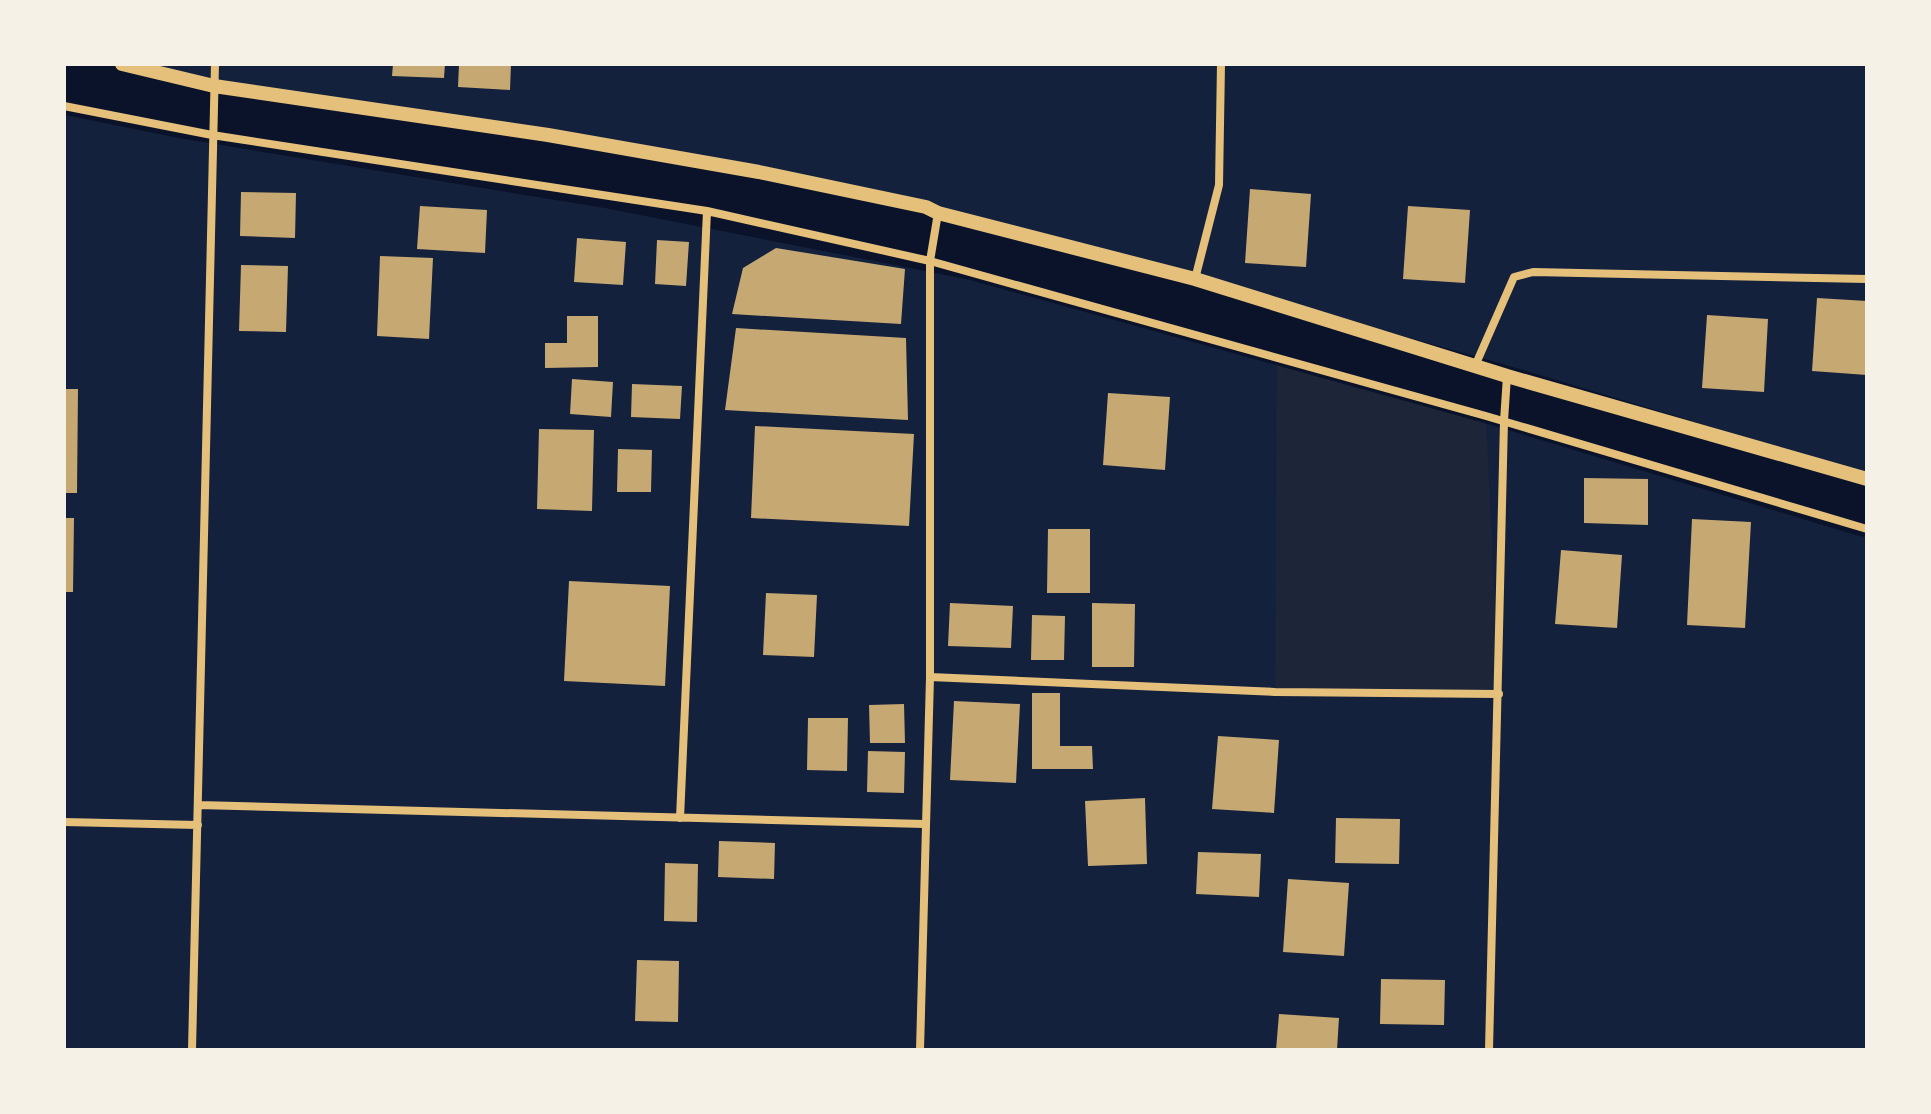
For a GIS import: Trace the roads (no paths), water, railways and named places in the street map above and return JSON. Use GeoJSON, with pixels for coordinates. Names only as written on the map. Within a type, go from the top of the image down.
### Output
{"type":"FeatureCollection","features":[{"type":"Feature","properties":{"kind":"street"},"geometry":{"type":"LineString","coordinates":[[122,64],[214,88],[536,133],[759,172],[922,206],[937,218],[1074,246],[1195,279],[1507,378],[1867,479]]}},
{"type":"Feature","properties":{"kind":"street"},"geometry":{"type":"LineString","coordinates":[[192,1050],[215,64]]}},
{"type":"Feature","properties":{"kind":"street"},"geometry":{"type":"LineString","coordinates":[[1195,279],[1219,185],[1221,64]]}},
{"type":"Feature","properties":{"kind":"street"},"geometry":{"type":"LineString","coordinates":[[64,106],[212,133],[707,211],[931,256],[1504,420],[1867,529]]}},
{"type":"Feature","properties":{"kind":"street"},"geometry":{"type":"LineString","coordinates":[[680,818],[707,211]]}},
{"type":"Feature","properties":{"kind":"street"},"geometry":{"type":"LineString","coordinates":[[920,1050],[930,677],[931,256],[937,218]]}},
{"type":"Feature","properties":{"kind":"street"},"geometry":{"type":"LineString","coordinates":[[1475,366],[1514,277],[1533,272],[1867,279]]}},
{"type":"Feature","properties":{"kind":"street"},"geometry":{"type":"LineString","coordinates":[[1489,1050],[1507,378]]}},
{"type":"Feature","properties":{"kind":"street"},"geometry":{"type":"LineString","coordinates":[[930,677],[1275,692],[1499,694]]}},
{"type":"Feature","properties":{"kind":"street"},"geometry":{"type":"LineString","coordinates":[[198,805],[924,824]]}},
{"type":"Feature","properties":{"kind":"street"},"geometry":{"type":"LineString","coordinates":[[64,822],[198,825]]}},
{"type":"Feature","properties":{"kind":"waterway"},"geometry":{"type":"LineString","coordinates":[[64,83],[187,108],[613,178],[974,249],[1492,393],[1867,506]]}}]}
